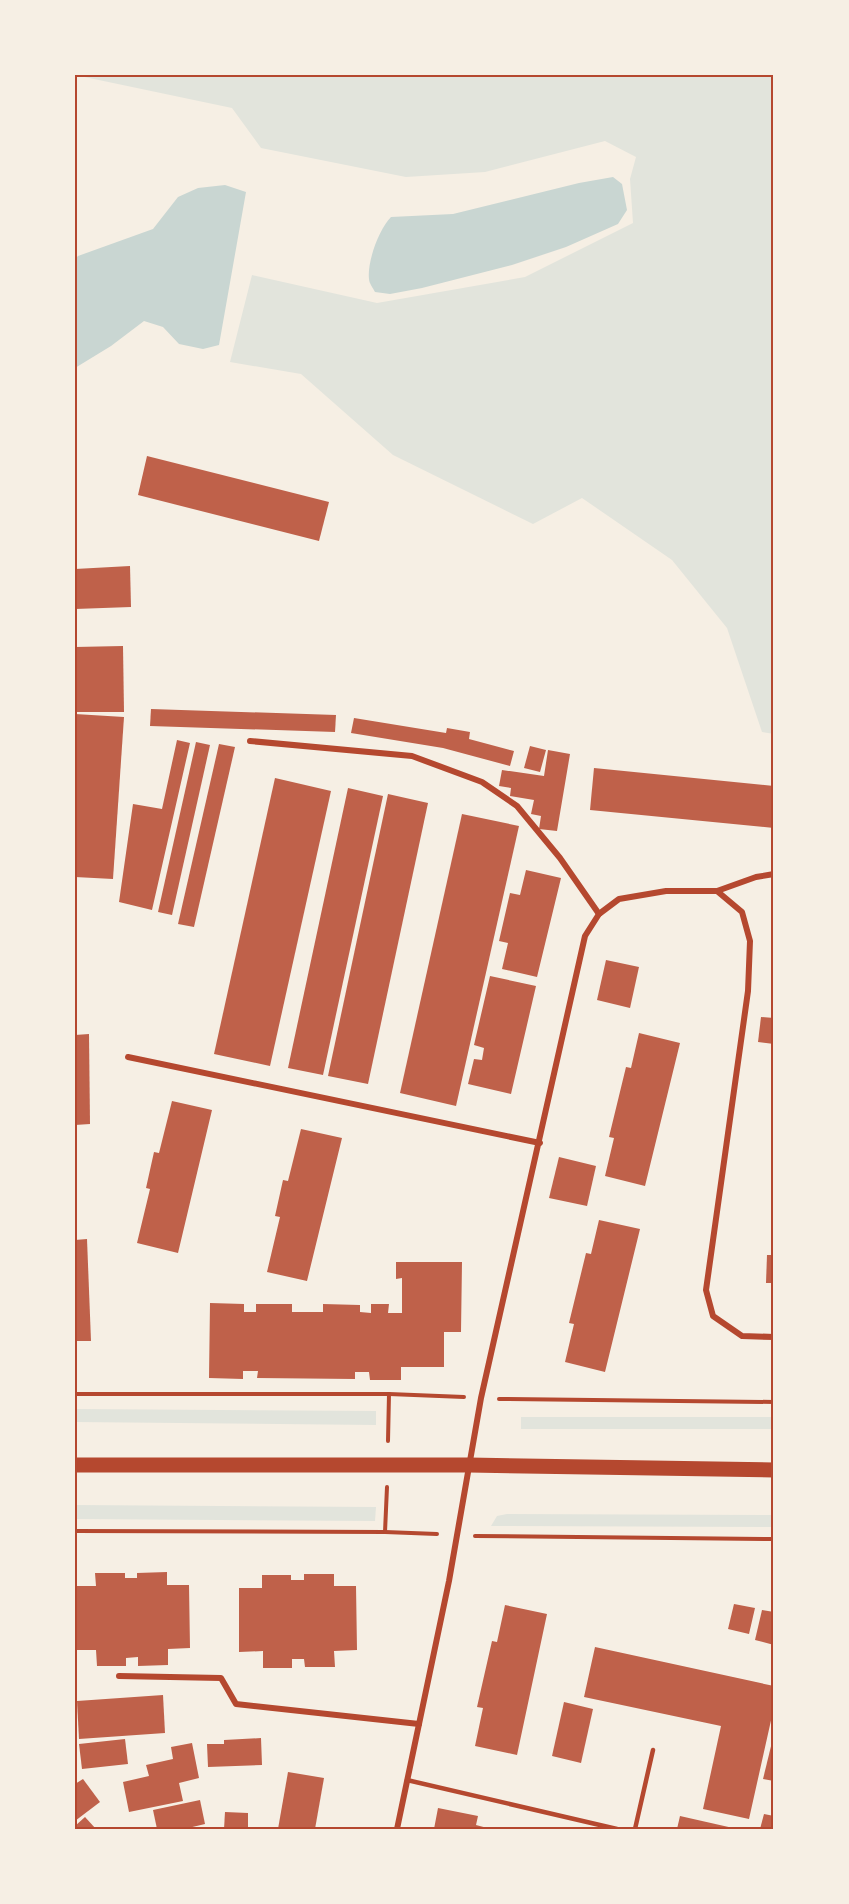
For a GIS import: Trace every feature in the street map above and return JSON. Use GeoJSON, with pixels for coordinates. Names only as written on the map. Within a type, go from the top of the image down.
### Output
{"type":"FeatureCollection","features":[{"type":"Feature","properties":{"kind":"main road"},"geometry":{"type":"LineString","coordinates":[[75,1465],[469,1465],[774,1470]]}},
{"type":"Feature","properties":{"kind":"street"},"geometry":{"type":"LineString","coordinates":[[250,741],[412,756],[482,782],[517,806],[560,858],[599,914]]}},
{"type":"Feature","properties":{"kind":"street"},"geometry":{"type":"LineString","coordinates":[[397,1829],[457,1535],[481,1398],[585,936],[599,914],[619,899],[666,891],[717,891],[774,874]]}},
{"type":"Feature","properties":{"kind":"street"},"geometry":{"type":"LineString","coordinates":[[717,891],[742,912],[750,941],[748,991],[706,1290],[712,1316],[742,1336],[774,1336]]}},
{"type":"Feature","properties":{"kind":"street"},"geometry":{"type":"LineString","coordinates":[[128,1057],[540,1143]]}},
{"type":"Feature","properties":{"kind":"street"},"geometry":{"type":"LineString","coordinates":[[119,1676],[220,1678],[236,1704],[419,1724]]}},
{"type":"Feature","properties":{"kind":"lane"},"geometry":{"type":"LineString","coordinates":[[635,1829],[653,1750]]}},
{"type":"Feature","properties":{"kind":"lane"},"geometry":{"type":"LineString","coordinates":[[407,1780],[617,1829]]}},
{"type":"Feature","properties":{"kind":"path"},"geometry":{"type":"LineString","coordinates":[[75,1394],[389,1394],[481,1398],[774,1402]]}},
{"type":"Feature","properties":{"kind":"path"},"geometry":{"type":"LineString","coordinates":[[75,1531],[386,1532],[774,1539]]}},
{"type":"Feature","properties":{"kind":"shaded area"},"geometry":{"type":"Polygon","coordinates":[[[75,75],[774,75],[774,734],[762,732],[727,628],[672,560],[582,498],[533,524],[393,455],[301,374],[230,362],[252,275],[377,303],[525,277],[633,223],[630,179],[636,157],[605,141],[485,172],[406,177],[261,148],[232,108],[75,75]]]}},
{"type":"Feature","properties":{"kind":"shaded area"},"geometry":{"type":"Polygon","coordinates":[[[613,177],[622,184],[627,210],[618,224],[566,247],[512,265],[422,288],[390,294],[375,292],[370,284],[369,272],[372,255],[382,229],[391,217],[453,214],[579,183],[613,177]]]}},
{"type":"Feature","properties":{"kind":"shaded area"},"geometry":{"type":"Polygon","coordinates":[[[225,185],[246,192],[219,345],[203,349],[179,344],[163,327],[144,321],[111,346],[75,368],[75,259],[153,229],[178,197],[198,188],[225,185]]]}},
{"type":"Feature","properties":{"kind":"shaded area"},"geometry":{"type":"Polygon","coordinates":[[[75,1409],[376,1411],[376,1425],[75,1422],[75,1409]]]}},
{"type":"Feature","properties":{"kind":"shaded area"},"geometry":{"type":"Polygon","coordinates":[[[521,1417],[774,1417],[774,1429],[521,1429],[521,1417]]]}},
{"type":"Feature","properties":{"kind":"shaded area"},"geometry":{"type":"Polygon","coordinates":[[[75,1505],[376,1507],[375,1521],[75,1519],[75,1505]]]}},
{"type":"Feature","properties":{"kind":"shaded area"},"geometry":{"type":"Polygon","coordinates":[[[507,1514],[774,1515],[774,1527],[491,1526],[497,1516],[507,1514]]]}},
{"type":"Feature","properties":{"kind":"building"},"geometry":{"type":"Polygon","coordinates":[[[147,456],[329,502],[319,541],[138,495],[147,456]]]}},
{"type":"Feature","properties":{"kind":"building"},"geometry":{"type":"Polygon","coordinates":[[[130,566],[131,607],[75,609],[75,569],[130,566]]]}},
{"type":"Feature","properties":{"kind":"building"},"geometry":{"type":"Polygon","coordinates":[[[123,646],[124,712],[75,712],[75,647],[123,646]]]}},
{"type":"Feature","properties":{"kind":"building"},"geometry":{"type":"Polygon","coordinates":[[[151,709],[336,715],[335,732],[150,726],[151,709]]]}},
{"type":"Feature","properties":{"kind":"building"},"geometry":{"type":"Polygon","coordinates":[[[75,714],[124,717],[113,879],[75,877],[75,714]]]}},
{"type":"Feature","properties":{"kind":"building"},"geometry":{"type":"Polygon","coordinates":[[[354,718],[446,733],[447,728],[470,732],[469,739],[514,751],[510,766],[443,748],[351,733],[354,718]]]}},
{"type":"Feature","properties":{"kind":"building"},"geometry":{"type":"Polygon","coordinates":[[[177,740],[190,743],[152,910],[119,902],[133,804],[162,809],[177,740]]]}},
{"type":"Feature","properties":{"kind":"building"},"geometry":{"type":"Polygon","coordinates":[[[196,742],[210,745],[172,915],[158,912],[196,742]]]}},
{"type":"Feature","properties":{"kind":"building"},"geometry":{"type":"Polygon","coordinates":[[[219,744],[235,747],[194,927],[178,924],[219,744]]]}},
{"type":"Feature","properties":{"kind":"building"},"geometry":{"type":"Polygon","coordinates":[[[530,746],[546,750],[540,772],[524,768],[530,746]]]}},
{"type":"Feature","properties":{"kind":"building"},"geometry":{"type":"Polygon","coordinates":[[[548,750],[570,754],[557,831],[539,829],[541,816],[531,814],[534,800],[510,796],[511,788],[499,786],[502,770],[544,776],[548,750]]]}},
{"type":"Feature","properties":{"kind":"building"},"geometry":{"type":"Polygon","coordinates":[[[594,768],[774,786],[774,828],[590,810],[594,768]]]}},
{"type":"Feature","properties":{"kind":"building"},"geometry":{"type":"Polygon","coordinates":[[[275,778],[331,791],[270,1066],[214,1054],[275,778]]]}},
{"type":"Feature","properties":{"kind":"building"},"geometry":{"type":"Polygon","coordinates":[[[348,788],[383,796],[323,1075],[288,1068],[348,788]]]}},
{"type":"Feature","properties":{"kind":"building"},"geometry":{"type":"Polygon","coordinates":[[[388,794],[428,803],[368,1084],[328,1076],[388,794]]]}},
{"type":"Feature","properties":{"kind":"building"},"geometry":{"type":"Polygon","coordinates":[[[462,814],[519,826],[456,1106],[400,1093],[462,814]]]}},
{"type":"Feature","properties":{"kind":"building"},"geometry":{"type":"Polygon","coordinates":[[[526,870],[561,878],[537,977],[502,969],[508,943],[499,941],[510,893],[520,895],[526,870]]]}},
{"type":"Feature","properties":{"kind":"building"},"geometry":{"type":"Polygon","coordinates":[[[606,960],[639,967],[630,1008],[597,1000],[606,960]]]}},
{"type":"Feature","properties":{"kind":"building"},"geometry":{"type":"Polygon","coordinates":[[[490,976],[536,986],[511,1094],[468,1084],[474,1059],[482,1060],[484,1048],[474,1045],[490,976]]]}},
{"type":"Feature","properties":{"kind":"building"},"geometry":{"type":"Polygon","coordinates":[[[761,1017],[774,1018],[774,1044],[758,1042],[761,1017]]]}},
{"type":"Feature","properties":{"kind":"building"},"geometry":{"type":"Polygon","coordinates":[[[639,1033],[680,1043],[645,1186],[605,1176],[614,1138],[609,1137],[626,1067],[631,1068],[639,1033]]]}},
{"type":"Feature","properties":{"kind":"building"},"geometry":{"type":"Polygon","coordinates":[[[89,1034],[90,1124],[75,1125],[75,1035],[89,1034]]]}},
{"type":"Feature","properties":{"kind":"building"},"geometry":{"type":"Polygon","coordinates":[[[172,1101],[212,1110],[178,1253],[137,1243],[150,1189],[146,1188],[154,1152],[159,1153],[172,1101]]]}},
{"type":"Feature","properties":{"kind":"building"},"geometry":{"type":"Polygon","coordinates":[[[301,1129],[342,1138],[307,1281],[267,1272],[280,1217],[275,1216],[283,1180],[288,1181],[301,1129]]]}},
{"type":"Feature","properties":{"kind":"building"},"geometry":{"type":"Polygon","coordinates":[[[559,1157],[596,1166],[587,1206],[549,1198],[559,1157]]]}},
{"type":"Feature","properties":{"kind":"building"},"geometry":{"type":"Polygon","coordinates":[[[599,1220],[640,1229],[605,1372],[565,1362],[574,1324],[569,1323],[586,1253],[591,1254],[599,1220]]]}},
{"type":"Feature","properties":{"kind":"building"},"geometry":{"type":"Polygon","coordinates":[[[87,1239],[91,1341],[75,1341],[75,1240],[87,1239]]]}},
{"type":"Feature","properties":{"kind":"building"},"geometry":{"type":"Polygon","coordinates":[[[767,1255],[774,1255],[774,1283],[766,1283],[767,1255]]]}},
{"type":"Feature","properties":{"kind":"building"},"geometry":{"type":"Polygon","coordinates":[[[396,1262],[462,1262],[461,1332],[444,1332],[444,1367],[401,1367],[401,1380],[370,1380],[369,1372],[355,1372],[355,1379],[257,1378],[258,1371],[243,1371],[243,1379],[209,1378],[210,1303],[244,1304],[244,1312],[256,1312],[256,1304],[292,1304],[292,1312],[323,1312],[323,1304],[360,1305],[360,1312],[371,1313],[371,1304],[389,1304],[388,1313],[402,1313],[402,1278],[396,1279],[396,1262]]]}},
{"type":"Feature","properties":{"kind":"building"},"geometry":{"type":"Polygon","coordinates":[[[167,1572],[167,1585],[189,1585],[190,1648],[168,1649],[168,1665],[138,1666],[138,1657],[126,1658],[126,1666],[97,1666],[96,1650],[75,1650],[75,1586],[96,1586],[95,1573],[125,1573],[125,1578],[137,1578],[137,1573],[167,1572]]]}},
{"type":"Feature","properties":{"kind":"building"},"geometry":{"type":"Polygon","coordinates":[[[304,1574],[334,1574],[334,1586],[356,1586],[357,1650],[334,1651],[335,1667],[305,1667],[304,1659],[292,1659],[292,1668],[263,1668],[263,1651],[239,1652],[239,1588],[262,1588],[262,1575],[291,1575],[291,1580],[304,1580],[304,1574]]]}},
{"type":"Feature","properties":{"kind":"building"},"geometry":{"type":"Polygon","coordinates":[[[734,1604],[755,1608],[749,1634],[728,1629],[734,1604]]]}},
{"type":"Feature","properties":{"kind":"building"},"geometry":{"type":"Polygon","coordinates":[[[505,1605],[547,1614],[517,1755],[475,1746],[483,1708],[477,1707],[492,1641],[497,1642],[505,1605]]]}},
{"type":"Feature","properties":{"kind":"building"},"geometry":{"type":"Polygon","coordinates":[[[762,1610],[774,1612],[774,1645],[755,1640],[762,1610]]]}},
{"type":"Feature","properties":{"kind":"building"},"geometry":{"type":"Polygon","coordinates":[[[595,1647],[774,1686],[774,1707],[749,1819],[703,1809],[721,1726],[584,1697],[595,1647]]]}},
{"type":"Feature","properties":{"kind":"building"},"geometry":{"type":"Polygon","coordinates":[[[163,1695],[165,1733],[79,1739],[77,1701],[163,1695]]]}},
{"type":"Feature","properties":{"kind":"building"},"geometry":{"type":"Polygon","coordinates":[[[564,1702],[593,1709],[581,1763],[552,1756],[564,1702]]]}},
{"type":"Feature","properties":{"kind":"building"},"geometry":{"type":"Polygon","coordinates":[[[261,1738],[262,1765],[208,1767],[207,1744],[224,1744],[224,1740],[261,1738]]]}},
{"type":"Feature","properties":{"kind":"building"},"geometry":{"type":"Polygon","coordinates":[[[774,1738],[774,1781],[763,1779],[774,1738]]]}},
{"type":"Feature","properties":{"kind":"building"},"geometry":{"type":"Polygon","coordinates":[[[125,1739],[128,1764],[82,1769],[79,1744],[125,1739]]]}},
{"type":"Feature","properties":{"kind":"building"},"geometry":{"type":"Polygon","coordinates":[[[192,1743],[199,1778],[179,1783],[183,1801],[129,1812],[123,1782],[149,1776],[146,1765],[173,1759],[171,1747],[192,1743]]]}},
{"type":"Feature","properties":{"kind":"building"},"geometry":{"type":"Polygon","coordinates":[[[288,1772],[324,1778],[315,1829],[278,1829],[288,1772]]]}},
{"type":"Feature","properties":{"kind":"building"},"geometry":{"type":"Polygon","coordinates":[[[83,1779],[100,1802],[75,1821],[75,1784],[83,1779]]]}},
{"type":"Feature","properties":{"kind":"building"},"geometry":{"type":"Polygon","coordinates":[[[200,1800],[205,1824],[184,1829],[157,1829],[153,1810],[200,1800]]]}},
{"type":"Feature","properties":{"kind":"building"},"geometry":{"type":"Polygon","coordinates":[[[438,1808],[478,1816],[476,1825],[491,1829],[434,1829],[438,1808]]]}},
{"type":"Feature","properties":{"kind":"building"},"geometry":{"type":"Polygon","coordinates":[[[225,1812],[248,1813],[248,1829],[224,1829],[225,1812]]]}},
{"type":"Feature","properties":{"kind":"building"},"geometry":{"type":"Polygon","coordinates":[[[764,1814],[774,1816],[774,1829],[760,1829],[764,1814]]]}},
{"type":"Feature","properties":{"kind":"building"},"geometry":{"type":"Polygon","coordinates":[[[680,1816],[733,1828],[733,1829],[677,1829],[680,1816]]]}},
{"type":"Feature","properties":{"kind":"building"},"geometry":{"type":"Polygon","coordinates":[[[85,1817],[96,1829],[75,1829],[75,1826],[85,1817]]]}}]}
